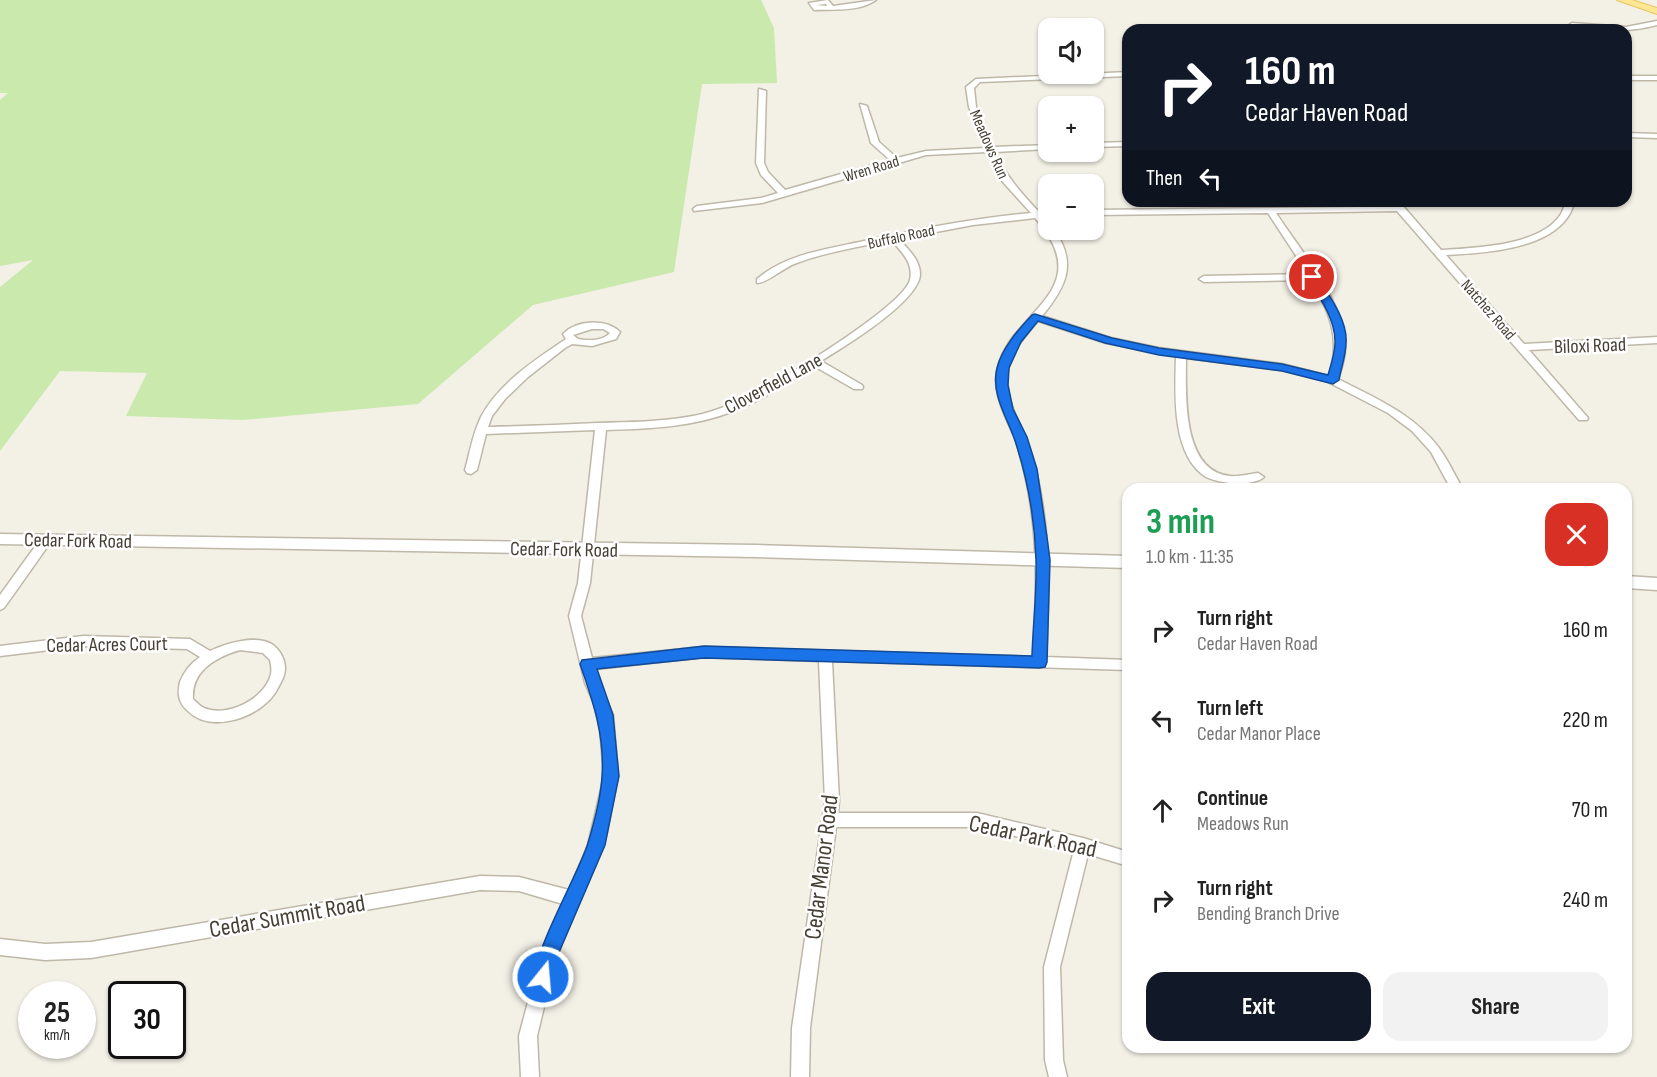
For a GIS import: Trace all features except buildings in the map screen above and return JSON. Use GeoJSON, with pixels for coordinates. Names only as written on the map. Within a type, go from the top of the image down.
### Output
{"type":"FeatureCollection","features":[{"type":"Feature","properties":{"kind":"main road"},"geometry":{"type":"LineString","coordinates":[[1622,0],[1657,11]]}},
{"type":"Feature","properties":{"kind":"street"},"geometry":{"type":"LineString","coordinates":[[831,7],[865,4],[873,0]]}},
{"type":"Feature","properties":{"kind":"street"},"geometry":{"type":"LineString","coordinates":[[1632,28],[1657,23]]}},
{"type":"Feature","properties":{"kind":"street","name":"Meadows Run"},"geometry":{"type":"LineString","coordinates":[[1039,662],[1043,560],[1031,469],[1021,437],[1007,409],[1002,385],[1003,368],[1016,341],[1058,289],[1064,266],[1059,245],[1006,182],[989,149],[971,100],[970,87],[974,82],[991,79],[1122,74]]}},
{"type":"Feature","properties":{"kind":"street"},"geometry":{"type":"LineString","coordinates":[[1632,78],[1657,78]]}},
{"type":"Feature","properties":{"kind":"street"},"geometry":{"type":"LineString","coordinates":[[762,91],[760,163],[764,173],[784,194]]}},
{"type":"Feature","properties":{"kind":"street"},"geometry":{"type":"LineString","coordinates":[[863,106],[875,143],[895,160]]}},
{"type":"Feature","properties":{"kind":"street"},"geometry":{"type":"LineString","coordinates":[[1632,135],[1657,136]]}},
{"type":"Feature","properties":{"kind":"street"},"geometry":{"type":"LineString","coordinates":[[1104,145],[1122,144]]}},
{"type":"Feature","properties":{"kind":"street","name":"Wren Road"},"geometry":{"type":"LineString","coordinates":[[697,209],[749,202],[784,194],[895,160],[946,151],[1038,147]]}},
{"type":"Feature","properties":{"kind":"street"},"geometry":{"type":"LineString","coordinates":[[1104,212],[1196,209],[1334,211],[1370,207]]}},
{"type":"Feature","properties":{"kind":"street","name":"Natchez Road"},"geometry":{"type":"LineString","coordinates":[[1400,207],[1583,418]]}},
{"type":"Feature","properties":{"kind":"street"},"geometry":{"type":"LineString","coordinates":[[1440,253],[1502,247],[1529,239],[1558,222],[1568,207]]}},
{"type":"Feature","properties":{"kind":"street"},"geometry":{"type":"LineString","coordinates":[[1271,211],[1328,302],[1338,326],[1341,342],[1333,380]]}},
{"type":"Feature","properties":{"kind":"street","name":"Buffalo Road"},"geometry":{"type":"LineString","coordinates":[[760,281],[769,272],[790,264],[893,237],[960,224],[1036,215]]}},
{"type":"Feature","properties":{"kind":"street","name":"Cloverfield Lane"},"geometry":{"type":"LineString","coordinates":[[481,431],[672,423],[712,415],[753,399],[871,325],[912,286],[916,266],[893,237]]}},
{"type":"Feature","properties":{"kind":"street"},"geometry":{"type":"LineString","coordinates":[[1204,279],[1312,277]]}},
{"type":"Feature","properties":{"kind":"street"},"geometry":{"type":"LineString","coordinates":[[1035,317],[1109,340],[1180,355],[1282,367],[1333,380],[1392,411],[1416,429],[1435,450],[1454,483]]}},
{"type":"Feature","properties":{"kind":"street"},"geometry":{"type":"LineString","coordinates":[[471,470],[487,414],[500,398],[571,340]]}},
{"type":"Feature","properties":{"kind":"street","name":"Biloxi Road"},"geometry":{"type":"LineString","coordinates":[[1522,347],[1657,340]]}},
{"type":"Feature","properties":{"kind":"street"},"geometry":{"type":"LineString","coordinates":[[1180,355],[1183,418],[1196,463],[1207,474],[1216,478],[1241,481],[1258,477]]}},
{"type":"Feature","properties":{"kind":"street"},"geometry":{"type":"LineString","coordinates":[[815,362],[858,387]]}},
{"type":"Feature","properties":{"kind":"street"},"geometry":{"type":"LineString","coordinates":[[530,1077],[528,1036],[548,957],[596,845],[610,776],[606,715],[588,664],[576,616],[584,583],[601,427]]}},
{"type":"Feature","properties":{"kind":"street","name":"Cedar Fork Road"},"geometry":{"type":"LineString","coordinates":[[0,539],[756,551],[1122,562]]}},
{"type":"Feature","properties":{"kind":"street"},"geometry":{"type":"LineString","coordinates":[[0,605],[46,540]]}},
{"type":"Feature","properties":{"kind":"street"},"geometry":{"type":"LineString","coordinates":[[1632,582],[1657,584]]}},
{"type":"Feature","properties":{"kind":"street","name":"Cedar Acres Court"},"geometry":{"type":"LineString","coordinates":[[0,651],[83,641],[179,642],[197,648],[210,657]]}},
{"type":"Feature","properties":{"kind":"street"},"geometry":{"type":"LineString","coordinates":[[240,645],[259,645],[273,652],[279,664],[279,672],[272,688],[246,709],[224,716],[204,715],[190,708],[186,702],[185,687],[194,670],[210,657],[240,645]]}},
{"type":"Feature","properties":{"kind":"street"},"geometry":{"type":"LineString","coordinates":[[588,664],[704,652],[1122,665]]}},
{"type":"Feature","properties":{"kind":"street","name":"Cedar Manor Road"},"geometry":{"type":"LineString","coordinates":[[800,1077],[801,1028],[832,801],[825,656]]}},
{"type":"Feature","properties":{"kind":"street","name":"Cedar Park Road"},"geometry":{"type":"LineString","coordinates":[[829,820],[977,819],[1083,845],[1122,857]]}},
{"type":"Feature","properties":{"kind":"street"},"geometry":{"type":"LineString","coordinates":[[1058,1077],[1054,1060],[1052,968],[1083,845]]}},
{"type":"Feature","properties":{"kind":"street","name":"Cedar Summit Road"},"geometry":{"type":"LineString","coordinates":[[0,947],[31,952],[59,953],[91,950],[480,883],[519,884],[573,900]]}},
{"type":"Feature","properties":{"kind":"green space"},"geometry":{"type":"Polygon","coordinates":[[[0,0],[761,0],[774,28],[777,83],[702,84],[674,272],[533,305],[418,404],[243,420],[126,416],[147,373],[60,371],[0,451],[0,287],[33,260],[0,266],[0,100],[8,93],[0,93],[0,0]]]}},
{"type":"Feature","properties":{"kind":"route"},"geometry":{"type":"LineString","coordinates":[[543,977],[548,957],[596,845],[610,776],[606,715],[592,683],[588,664],[704,652],[1039,662],[1043,560],[1031,469],[1021,437],[1007,409],[1002,385],[1003,368],[1016,341],[1035,317],[1109,340],[1159,351],[1282,367],[1333,380],[1340,354],[1341,342],[1338,326],[1328,302],[1312,277]]}}]}
